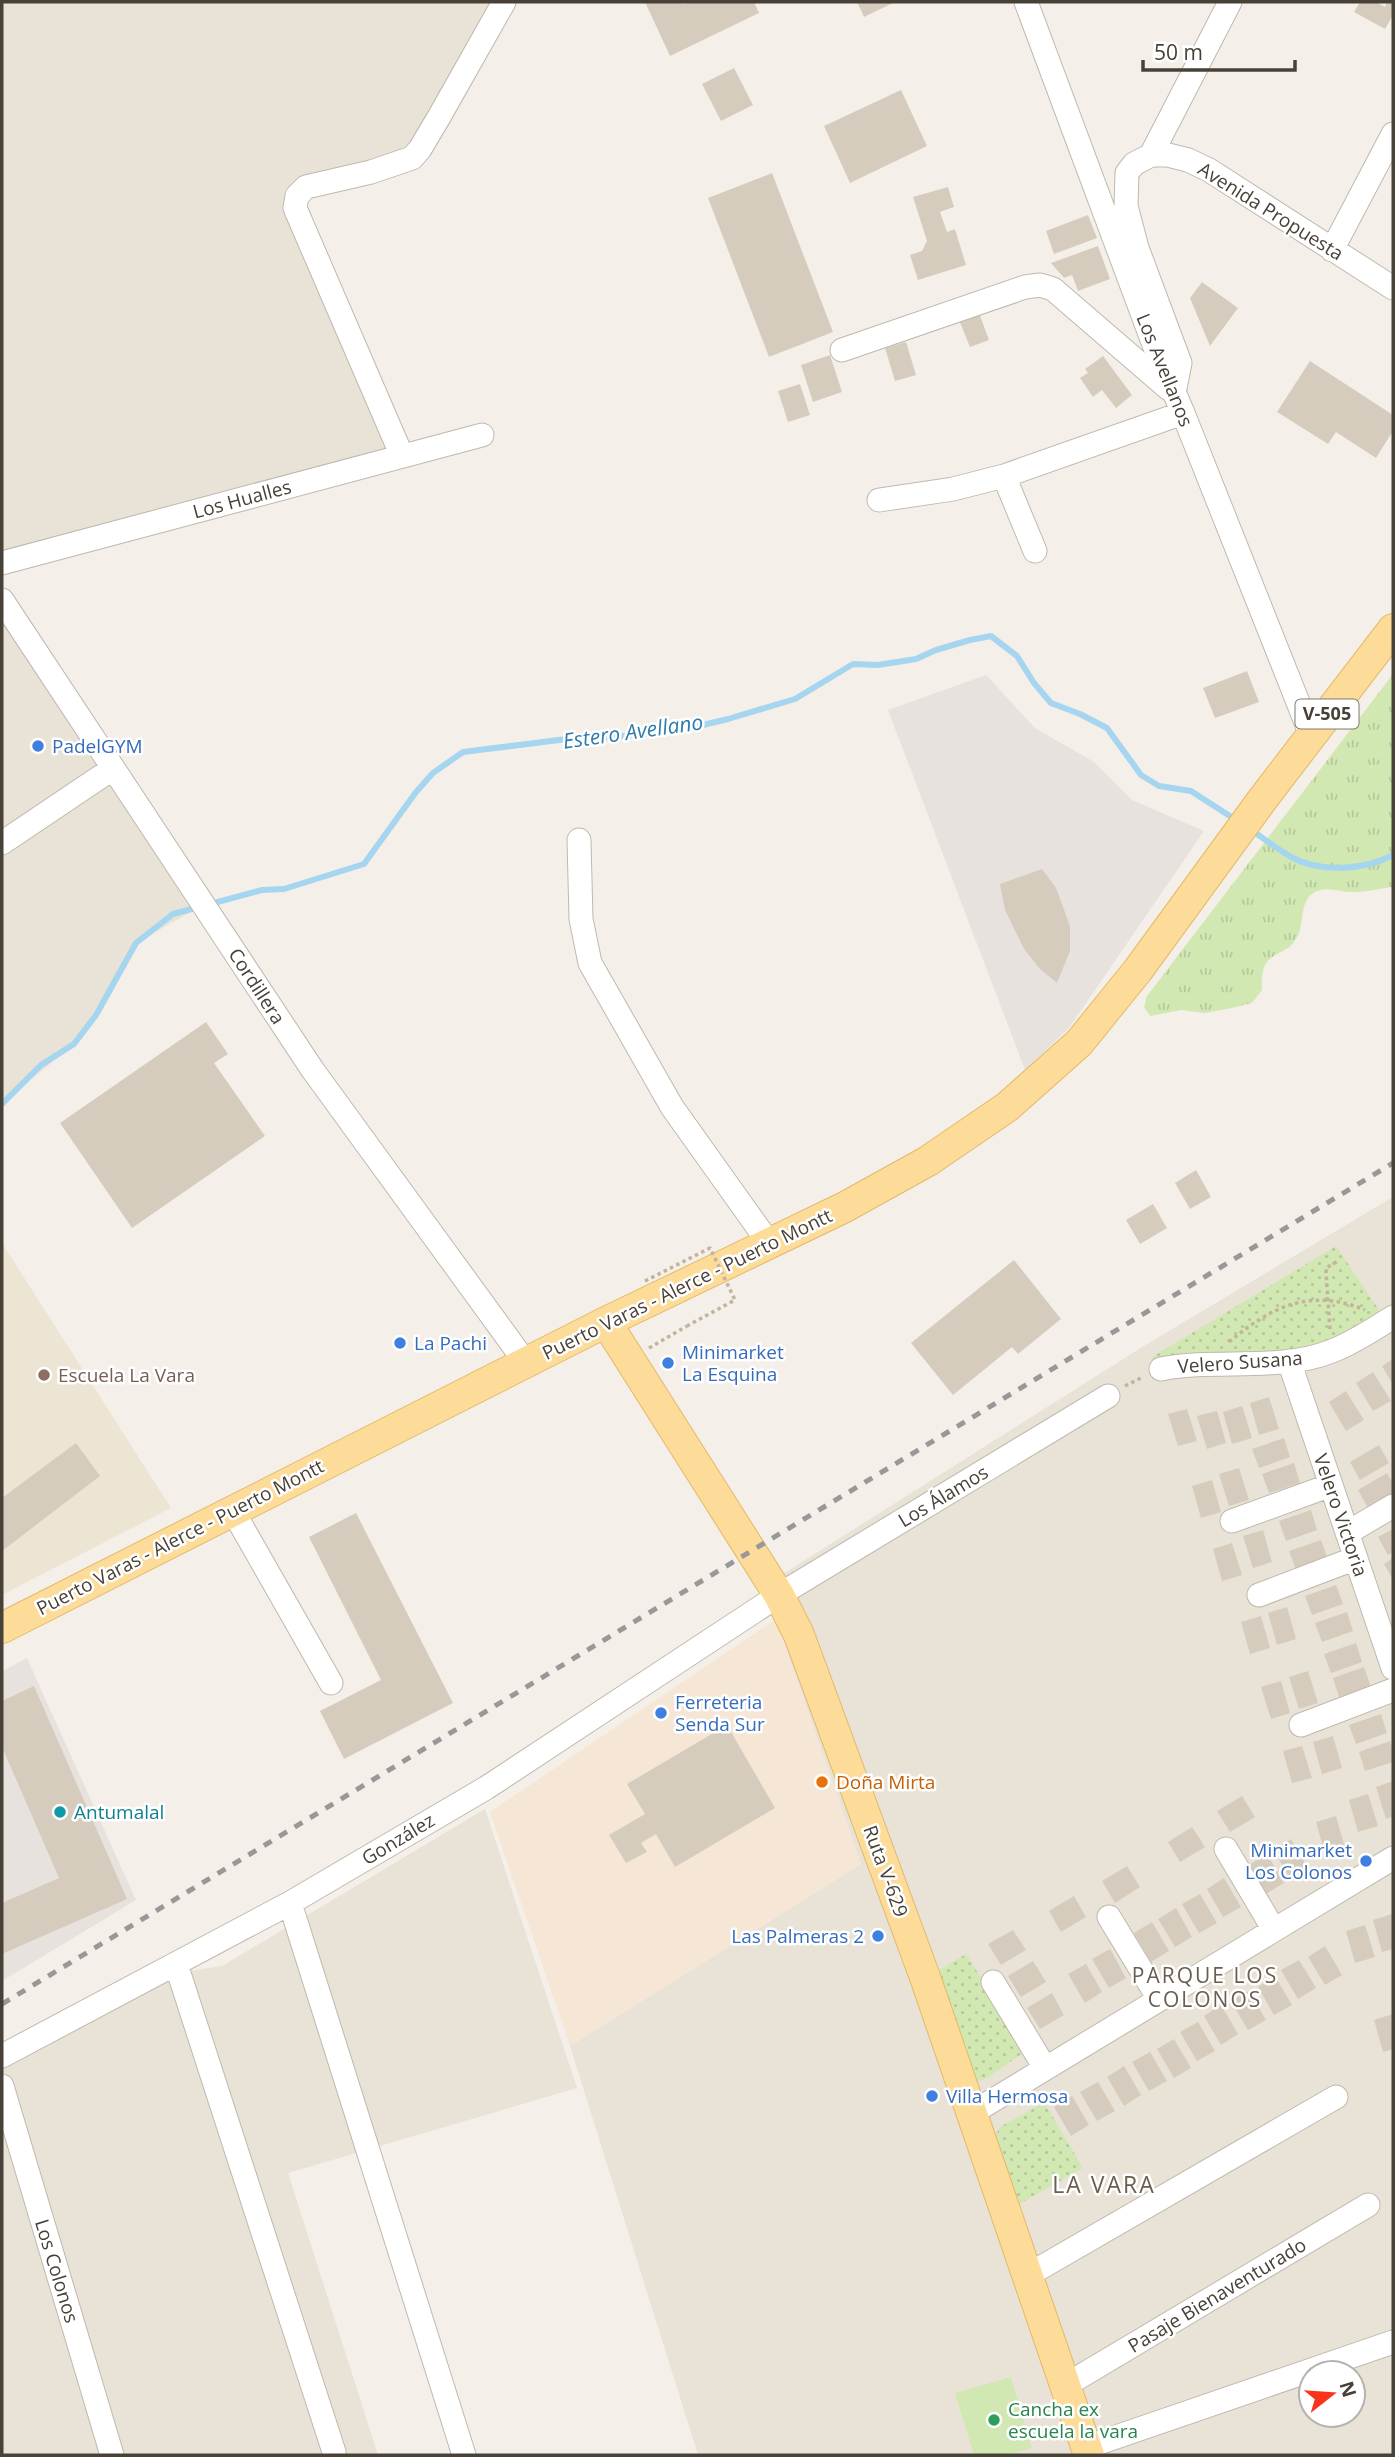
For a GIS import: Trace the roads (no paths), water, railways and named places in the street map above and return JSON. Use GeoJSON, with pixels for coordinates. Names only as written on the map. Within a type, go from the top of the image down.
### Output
{"type":"FeatureCollection","features":[{"type":"Feature","properties":{"kind":"main road","name":"V-505"},"geometry":{"type":"LineString","coordinates":[[1311,735],[1393,629]]}},
{"type":"Feature","properties":{"kind":"main road","name":"Puerto Varas - Alerce - Puerto Montt"},"geometry":{"type":"LineString","coordinates":[[2,1628],[606,1322],[845,1207],[928,1161],[1007,1107],[1079,1043],[1138,970],[1311,735]]}},
{"type":"Feature","properties":{"kind":"main road","name":"Ruta V-629"},"geometry":{"type":"LineString","coordinates":[[606,1322],[779,1595],[795,1626],[972,2113],[1088,2451]]}},
{"type":"Feature","properties":{"kind":"street"},"geometry":{"type":"LineString","coordinates":[[402,456],[299,218],[295,208],[297,196],[306,187],[371,172],[412,158],[433,128],[504,2]]}},
{"type":"Feature","properties":{"kind":"street","name":"Los Avellanos"},"geometry":{"type":"LineString","coordinates":[[1026,2],[1154,345],[1311,735]]}},
{"type":"Feature","properties":{"kind":"street"},"geometry":{"type":"LineString","coordinates":[[1179,403],[1180,363],[1137,248],[1126,206],[1127,173],[1134,163],[1151,155],[1230,2]]}},
{"type":"Feature","properties":{"kind":"street"},"geometry":{"type":"LineString","coordinates":[[1332,250],[1393,135]]}},
{"type":"Feature","properties":{"kind":"street","name":"Avenida Propuesta"},"geometry":{"type":"LineString","coordinates":[[1151,155],[1168,155],[1188,160],[1209,170],[1393,288]]}},
{"type":"Feature","properties":{"kind":"street"},"geometry":{"type":"LineString","coordinates":[[842,350],[1025,287],[1040,285],[1053,289],[1179,403]]}},
{"type":"Feature","properties":{"kind":"street"},"geometry":{"type":"LineString","coordinates":[[879,500],[953,489],[1004,476],[1179,403]]}},
{"type":"Feature","properties":{"kind":"street","name":"Los Hualles"},"geometry":{"type":"LineString","coordinates":[[2,563],[482,435]]}},
{"type":"Feature","properties":{"kind":"street"},"geometry":{"type":"LineString","coordinates":[[1004,476],[1035,551]]}},
{"type":"Feature","properties":{"kind":"street","name":"Cordillera"},"geometry":{"type":"LineString","coordinates":[[2,600],[312,1069],[526,1363]]}},
{"type":"Feature","properties":{"kind":"street"},"geometry":{"type":"LineString","coordinates":[[2,843],[112,769]]}},
{"type":"Feature","properties":{"kind":"street"},"geometry":{"type":"LineString","coordinates":[[579,840],[581,919],[590,963],[672,1107],[769,1243]]}},
{"type":"Feature","properties":{"kind":"street","name":"Velero Susana"},"geometry":{"type":"LineString","coordinates":[[1161,1369],[1212,1363],[1289,1361],[1331,1352],[1389,1319]]}},
{"type":"Feature","properties":{"kind":"street","name":"Velero Victoria"},"geometry":{"type":"LineString","coordinates":[[1289,1361],[1393,1666]]}},
{"type":"Feature","properties":{"kind":"street","name":"Los Álamos"},"geometry":{"type":"LineString","coordinates":[[779,1595],[1108,1396]]}},
{"type":"Feature","properties":{"kind":"street"},"geometry":{"type":"LineString","coordinates":[[1232,1521],[1331,1485]]}},
{"type":"Feature","properties":{"kind":"street"},"geometry":{"type":"LineString","coordinates":[[1347,1533],[1393,1506]]}},
{"type":"Feature","properties":{"kind":"street"},"geometry":{"type":"LineString","coordinates":[[233,1511],[331,1683]]}},
{"type":"Feature","properties":{"kind":"street"},"geometry":{"type":"LineString","coordinates":[[1259,1595],[1356,1558]]}},
{"type":"Feature","properties":{"kind":"street","name":"González"},"geometry":{"type":"LineString","coordinates":[[2,2056],[290,1903],[486,1788],[779,1595]]}},
{"type":"Feature","properties":{"kind":"street"},"geometry":{"type":"LineString","coordinates":[[1301,1725],[1393,1690]]}},
{"type":"Feature","properties":{"kind":"street"},"geometry":{"type":"LineString","coordinates":[[1226,1849],[1274,1930]]}},
{"type":"Feature","properties":{"kind":"street"},"geometry":{"type":"LineString","coordinates":[[972,2113],[1393,1858]]}},
{"type":"Feature","properties":{"kind":"street"},"geometry":{"type":"LineString","coordinates":[[290,1903],[464,2455]]}},
{"type":"Feature","properties":{"kind":"street"},"geometry":{"type":"LineString","coordinates":[[1109,1917],[1159,1999]]}},
{"type":"Feature","properties":{"kind":"street"},"geometry":{"type":"LineString","coordinates":[[176,1964],[334,2452]]}},
{"type":"Feature","properties":{"kind":"street"},"geometry":{"type":"LineString","coordinates":[[993,1982],[1045,2068]]}},
{"type":"Feature","properties":{"kind":"street","name":"Los Colonos"},"geometry":{"type":"LineString","coordinates":[[2,2086],[112,2455]]}},
{"type":"Feature","properties":{"kind":"street"},"geometry":{"type":"LineString","coordinates":[[1028,2275],[1336,2097]]}},
{"type":"Feature","properties":{"kind":"street","name":"Pasaje Bienaventurado"},"geometry":{"type":"LineString","coordinates":[[1066,2385],[1368,2205]]}},
{"type":"Feature","properties":{"kind":"street"},"geometry":{"type":"LineString","coordinates":[[1088,2451],[1393,2342]]}},
{"type":"Feature","properties":{"kind":"waterway","name":"Estero Avellano"},"geometry":{"type":"LineString","coordinates":[[2,1104],[41,1065],[74,1044],[96,1015],[136,943],[173,914],[262,890],[284,889],[364,864],[416,792],[433,773],[463,752],[575,738],[614,737],[686,729],[795,699],[853,664],[878,665],[916,659],[936,650],[991,636],[1017,656],[1051,703],[1107,728],[1141,775],[1159,786],[1191,791],[1236,820]]}},
{"type":"Feature","properties":{"kind":"waterway","name":"Estero Avellano"},"geometry":{"type":"LineString","coordinates":[[1251,830],[1282,852],[1317,866],[1357,866],[1393,855]]}},
{"type":"Feature","properties":{"kind":"railway"},"geometry":{"type":"LineString","coordinates":[[2,2004],[1393,1163]]}},
{"type":"Feature","properties":{"kind":"place","name":"PadelGYM"},"geometry":{"type":"Point","coordinates":[38,746]}},
{"type":"Feature","properties":{"kind":"place","name":"La Pachi"},"geometry":{"type":"Point","coordinates":[400,1343]}},
{"type":"Feature","properties":{"kind":"place","name":"Minimarket La Esquina"},"geometry":{"type":"Point","coordinates":[668,1363]}},
{"type":"Feature","properties":{"kind":"place","name":"Escuela La Vara"},"geometry":{"type":"Point","coordinates":[44,1375]}},
{"type":"Feature","properties":{"kind":"place","name":"Ferreteria Senda Sur"},"geometry":{"type":"Point","coordinates":[661,1713]}},
{"type":"Feature","properties":{"kind":"place","name":"Doña Mirta"},"geometry":{"type":"Point","coordinates":[822,1782]}},
{"type":"Feature","properties":{"kind":"place","name":"Antumalal"},"geometry":{"type":"Point","coordinates":[60,1812]}},
{"type":"Feature","properties":{"kind":"place","name":"Minimarket Los Colonos"},"geometry":{"type":"Point","coordinates":[1366,1861]}},
{"type":"Feature","properties":{"kind":"place","name":"Las Palmeras 2"},"geometry":{"type":"Point","coordinates":[878,1936]}},
{"type":"Feature","properties":{"kind":"place","name":"Villa Hermosa"},"geometry":{"type":"Point","coordinates":[932,2096]}},
{"type":"Feature","properties":{"kind":"place","name":"Cancha ex escuela la vara"},"geometry":{"type":"Point","coordinates":[994,2420]}},
{"type":"Feature","properties":{"kind":"district","name":"PARQUE LOS COLONOS"},"geometry":{"type":"Point","coordinates":[1205,1988]}},
{"type":"Feature","properties":{"kind":"district","name":"LA VARA"},"geometry":{"type":"Point","coordinates":[1104,2185]}}]}
